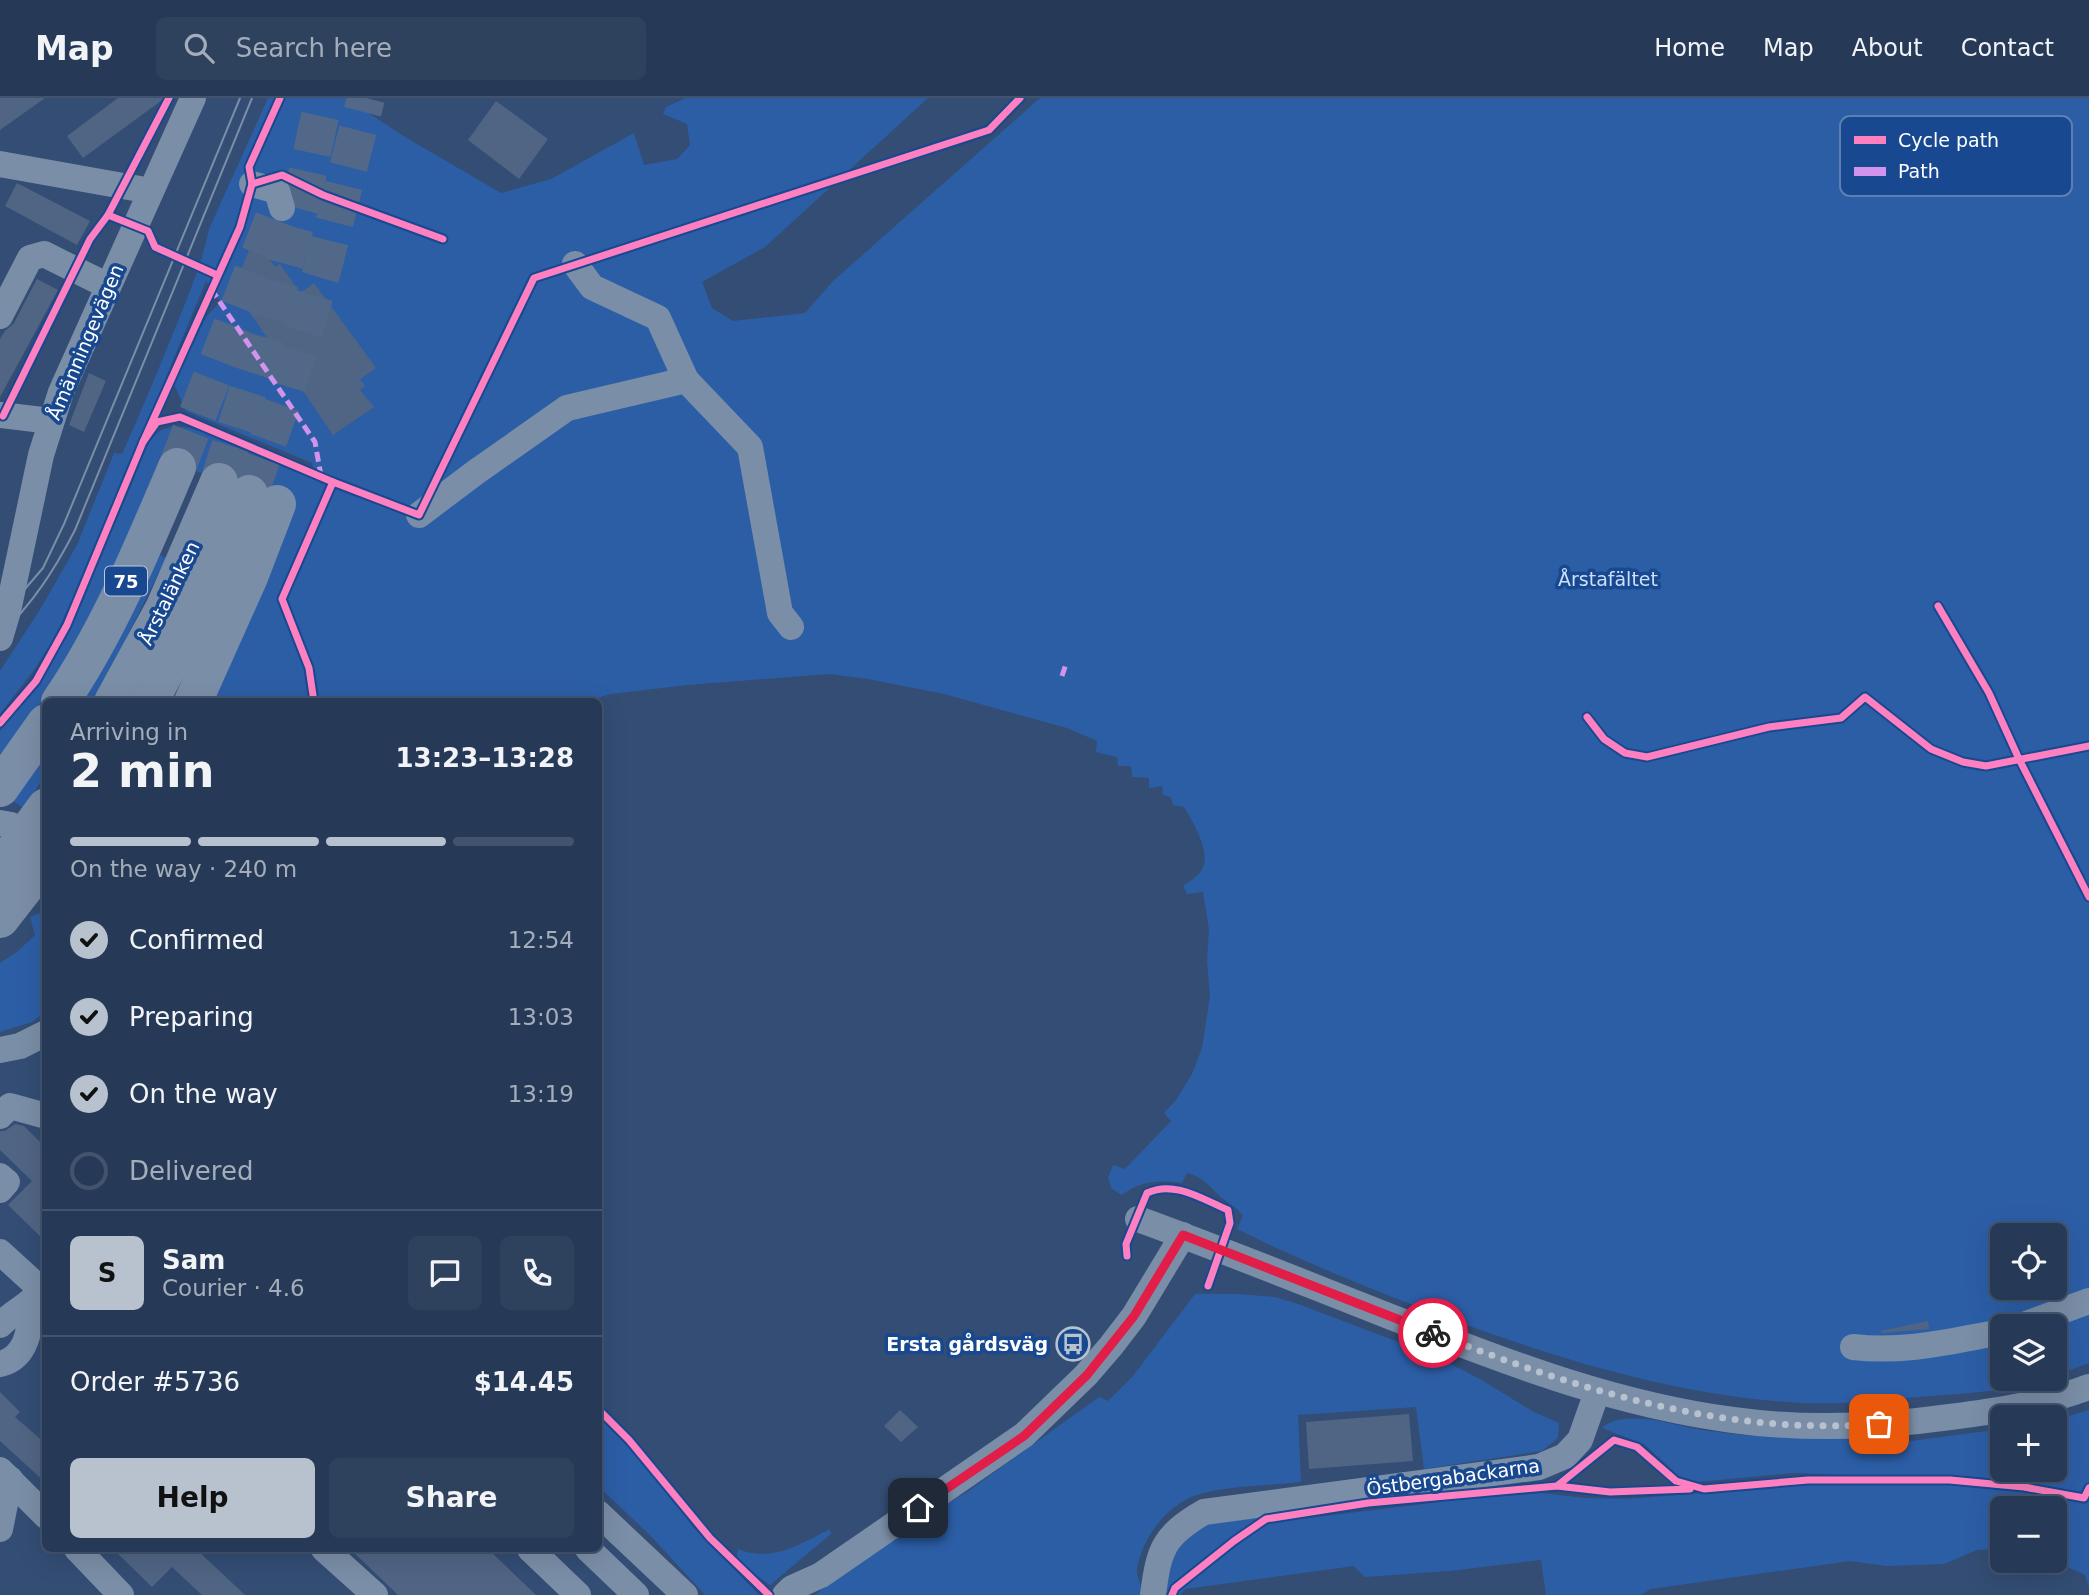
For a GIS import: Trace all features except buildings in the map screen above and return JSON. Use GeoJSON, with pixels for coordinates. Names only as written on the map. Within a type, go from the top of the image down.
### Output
{"type":"FeatureCollection","features":[{"type":"Feature","properties":{"kind":"highway","name":"75"},"geometry":{"type":"LineString","coordinates":[[60,698],[94,646],[145,543],[177,467]]}},
{"type":"Feature","properties":{"kind":"highway","name":"Årstalänken"},"geometry":{"type":"LineString","coordinates":[[115,698],[164,609],[248,493]]}},
{"type":"Feature","properties":{"kind":"highway","name":"Årstalänken"},"geometry":{"type":"LineString","coordinates":[[151,698],[192,621],[248,493]]}},
{"type":"Feature","properties":{"kind":"highway"},"geometry":{"type":"LineString","coordinates":[[195,698],[250,577],[248,493]]}},
{"type":"Feature","properties":{"kind":"highway","name":"75"},"geometry":{"type":"LineString","coordinates":[[0,760],[42,717]]}},
{"type":"Feature","properties":{"kind":"highway"},"geometry":{"type":"LineString","coordinates":[[0,788],[42,729]]}},
{"type":"Feature","properties":{"kind":"highway"},"geometry":{"type":"LineString","coordinates":[[0,870],[42,812]]}},
{"type":"Feature","properties":{"kind":"highway"},"geometry":{"type":"LineString","coordinates":[[0,919],[42,865]]}},
{"type":"Feature","properties":{"kind":"street","name":"Åmänningevägen"},"geometry":{"type":"LineString","coordinates":[[0,638],[41,456],[61,392],[193,98]]}},
{"type":"Feature","properties":{"kind":"street"},"geometry":{"type":"LineString","coordinates":[[0,164],[151,191]]}},
{"type":"Feature","properties":{"kind":"street"},"geometry":{"type":"LineString","coordinates":[[253,184],[277,191],[282,208]]}},
{"type":"Feature","properties":{"kind":"street"},"geometry":{"type":"LineString","coordinates":[[0,316],[30,258],[44,254],[108,286]]}},
{"type":"Feature","properties":{"kind":"street"},"geometry":{"type":"LineString","coordinates":[[575,264],[592,286],[658,318],[685,380],[750,447],[780,613],[791,627]]}},
{"type":"Feature","properties":{"kind":"street"},"geometry":{"type":"LineString","coordinates":[[419,515],[567,408],[685,380]]}},
{"type":"Feature","properties":{"kind":"street"},"geometry":{"type":"LineString","coordinates":[[1,418],[51,421]]}},
{"type":"Feature","properties":{"kind":"street"},"geometry":{"type":"LineString","coordinates":[[0,823],[42,837]]}},
{"type":"Feature","properties":{"kind":"street"},"geometry":{"type":"LineString","coordinates":[[1,1050],[42,1035]]}},
{"type":"Feature","properties":{"kind":"street"},"geometry":{"type":"LineString","coordinates":[[1,1050],[42,1057]]}},
{"type":"Feature","properties":{"kind":"street"},"geometry":{"type":"LineString","coordinates":[[0,1116],[10,1106],[42,1115]]}},
{"type":"Feature","properties":{"kind":"street"},"geometry":{"type":"LineString","coordinates":[[0,1176],[7,1182],[0,1190]]}},
{"type":"Feature","properties":{"kind":"street"},"geometry":{"type":"LineString","coordinates":[[1138,1219],[1507,1363],[1597,1392],[1691,1413],[1797,1426],[1856,1425],[1926,1420],[2007,1409],[2031,1405],[2089,1387]]}},
{"type":"Feature","properties":{"kind":"street"},"geometry":{"type":"LineString","coordinates":[[785,1595],[792,1588],[813,1585],[1024,1436],[1087,1375],[1111,1346],[1134,1316],[1183,1235]]}},
{"type":"Feature","properties":{"kind":"street"},"geometry":{"type":"LineString","coordinates":[[0,1252],[40,1294]]}},
{"type":"Feature","properties":{"kind":"street"},"geometry":{"type":"LineString","coordinates":[[0,1325],[40,1294]]}},
{"type":"Feature","properties":{"kind":"street"},"geometry":{"type":"LineString","coordinates":[[0,1364],[9,1362],[27,1340],[40,1294]]}},
{"type":"Feature","properties":{"kind":"street"},"geometry":{"type":"LineString","coordinates":[[2054,1314],[2089,1301]]}},
{"type":"Feature","properties":{"kind":"street"},"geometry":{"type":"LineString","coordinates":[[1853,1348],[1881,1350],[1931,1346],[1990,1334]]}},
{"type":"Feature","properties":{"kind":"street","name":"Östbergabackarna"},"geometry":{"type":"LineString","coordinates":[[1153,1595],[1157,1559],[1169,1538],[1182,1525],[1204,1512],[1539,1467],[1565,1456],[1580,1440],[1597,1392]]}},
{"type":"Feature","properties":{"kind":"street"},"geometry":{"type":"LineString","coordinates":[[5,1475],[42,1512]]}},
{"type":"Feature","properties":{"kind":"street"},"geometry":{"type":"LineString","coordinates":[[0,1529],[5,1475]]}},
{"type":"Feature","properties":{"kind":"street"},"geometry":{"type":"LineString","coordinates":[[602,1517],[685,1595]]}},
{"type":"Feature","properties":{"kind":"street"},"geometry":{"type":"LineString","coordinates":[[80,1552],[121,1595]]}},
{"type":"Feature","properties":{"kind":"street"},"geometry":{"type":"LineString","coordinates":[[327,1552],[375,1595]]}},
{"type":"Feature","properties":{"kind":"street"},"geometry":{"type":"LineString","coordinates":[[533,1552],[578,1595]]}},
{"type":"Feature","properties":{"kind":"street"},"geometry":{"type":"LineString","coordinates":[[591,1552],[636,1595]]}},
{"type":"Feature","properties":{"kind":"green space","name":"Årstafältet"},"geometry":{"type":"Polygon","coordinates":[[[268,98],[346,98],[405,137],[501,193],[551,179],[634,133],[644,165],[677,159],[690,145],[687,124],[663,114],[666,107],[685,98],[928,98],[765,247],[702,282],[712,308],[733,321],[805,313],[833,281],[1040,98],[2089,98],[2089,1363],[2067,1371],[2067,1314],[1990,1314],[1990,1391],[1836,1403],[1787,1402],[1703,1391],[1578,1362],[1498,1336],[1319,1267],[1237,1229],[1243,1216],[1206,1182],[1193,1175],[1187,1173],[1182,1183],[1150,1183],[1122,1195],[1112,1189],[1108,1178],[1113,1165],[1125,1169],[1171,1121],[1164,1113],[1176,1100],[1192,1074],[1202,1048],[1210,996],[1207,960],[1209,930],[1203,892],[1187,894],[1183,886],[1201,871],[1205,856],[1184,807],[1173,805],[1171,797],[1163,795],[1162,786],[1149,788],[1149,778],[1132,777],[1131,766],[1118,766],[1117,757],[1096,752],[1097,741],[1067,728],[944,694],[830,674],[688,685],[610,694],[598,698],[207,698],[289,510],[295,512],[295,509],[160,457],[122,562],[54,683],[16,737],[0,754],[0,731],[35,688],[59,648],[81,605],[147,447],[156,434],[171,427],[200,431],[315,479],[312,463],[186,411],[174,384],[206,317],[220,302],[206,281],[84,574],[54,638],[36,667],[0,714],[0,671],[41,608],[77,545],[114,453],[122,454],[190,290],[209,229],[268,98]]]}},
{"type":"Feature","properties":{"kind":"green space"},"geometry":{"type":"Polygon","coordinates":[[[159,554],[166,558],[93,698],[72,698],[159,554]]]}},
{"type":"Feature","properties":{"kind":"green space"},"geometry":{"type":"Polygon","coordinates":[[[42,750],[42,780],[23,808],[12,800],[42,750]]]}},
{"type":"Feature","properties":{"kind":"green space"},"geometry":{"type":"Polygon","coordinates":[[[42,912],[42,1014],[32,1022],[0,1032],[0,963],[35,935],[30,917],[42,912]]]}},
{"type":"Feature","properties":{"kind":"green space"},"geometry":{"type":"Polygon","coordinates":[[[1195,1294],[1275,1297],[1435,1356],[1480,1379],[1532,1411],[1559,1423],[1558,1438],[1542,1451],[1424,1469],[1416,1407],[1298,1415],[1301,1482],[1207,1492],[1183,1501],[1156,1525],[1144,1546],[1137,1569],[1142,1595],[815,1595],[844,1569],[905,1528],[967,1492],[1099,1397],[1108,1401],[1133,1376],[1195,1294]]]}},
{"type":"Feature","properties":{"kind":"green space"},"geometry":{"type":"Polygon","coordinates":[[[2089,1410],[2089,1588],[2085,1575],[2067,1567],[2067,1496],[1990,1496],[1990,1549],[1977,1550],[1944,1564],[1886,1566],[1850,1561],[1651,1589],[1641,1595],[1546,1595],[1541,1560],[1450,1571],[1365,1577],[1354,1566],[1185,1589],[1180,1595],[1162,1595],[1175,1552],[1193,1534],[1215,1520],[1254,1514],[1276,1522],[1473,1498],[1542,1493],[1627,1499],[1803,1485],[1936,1485],[1915,1477],[1793,1473],[1697,1482],[1680,1477],[1644,1444],[1602,1428],[1613,1421],[1634,1418],[1654,1420],[1709,1431],[1760,1436],[1890,1434],[1892,1446],[1990,1431],[1990,1482],[2067,1482],[2067,1416],[2089,1410]]]}},
{"type":"Feature","properties":{"kind":"green space"},"geometry":{"type":"Polygon","coordinates":[[[602,1418],[668,1492],[693,1527],[759,1595],[705,1595],[650,1535],[602,1490],[602,1418]]]}},
{"type":"Feature","properties":{"kind":"green space"},"geometry":{"type":"Polygon","coordinates":[[[830,1529],[831,1534],[770,1585],[742,1565],[737,1556],[738,1549],[762,1554],[786,1550],[830,1529]]]}},
{"type":"Feature","properties":{"kind":"tunnel"},"geometry":{"type":"LineString","coordinates":[[219,482],[261,350],[301,203],[324,98]]}},
{"type":"Feature","properties":{"kind":"tunnel"},"geometry":{"type":"LineString","coordinates":[[249,494],[285,393],[322,271],[366,98]]}},
{"type":"Feature","properties":{"kind":"tunnel"},"geometry":{"type":"LineString","coordinates":[[177,467],[278,208]]}},
{"type":"Feature","properties":{"kind":"tram line"},"geometry":{"type":"LineString","coordinates":[[0,618],[43,568],[64,524],[240,98]]}},
{"type":"Feature","properties":{"kind":"tram line"},"geometry":{"type":"LineString","coordinates":[[0,635],[42,586],[75,530],[252,98]]}},
{"type":"Feature","properties":{"kind":"marked path"},"geometry":{"type":"LineString","coordinates":[[211,289],[315,442],[321,476]]}},
{"type":"Feature","properties":{"kind":"marked path"},"geometry":{"type":"LineString","coordinates":[[1062,676],[1066,664]]}},
{"type":"Feature","properties":{"kind":"cycle path"},"geometry":{"type":"LineString","coordinates":[[3,416],[90,239],[108,215],[169,98]]}},
{"type":"Feature","properties":{"kind":"cycle path"},"geometry":{"type":"LineString","coordinates":[[0,723],[36,681],[67,625],[143,442],[240,227],[252,184],[249,167],[280,98]]}},
{"type":"Feature","properties":{"kind":"cycle path"},"geometry":{"type":"LineString","coordinates":[[143,442],[157,422],[180,417],[419,515],[534,278],[989,130],[1020,98]]}},
{"type":"Feature","properties":{"kind":"cycle path"},"geometry":{"type":"LineString","coordinates":[[252,184],[282,175],[323,195],[443,239]]}},
{"type":"Feature","properties":{"kind":"cycle path"},"geometry":{"type":"LineString","coordinates":[[108,215],[148,231],[155,247],[217,275]]}},
{"type":"Feature","properties":{"kind":"cycle path"},"geometry":{"type":"LineString","coordinates":[[313,698],[309,668],[282,599],[333,482]]}},
{"type":"Feature","properties":{"kind":"cycle path"},"geometry":{"type":"LineString","coordinates":[[1938,606],[1989,693],[2019,759],[2089,897]]}},
{"type":"Feature","properties":{"kind":"cycle path"},"geometry":{"type":"LineString","coordinates":[[1587,717],[1604,739],[1625,753],[1647,757],[1769,727],[1841,718],[1865,697],[1931,749],[1963,762],[1986,766],[2089,746]]}},
{"type":"Feature","properties":{"kind":"cycle path"},"geometry":{"type":"LineString","coordinates":[[1127,1256],[1126,1244],[1147,1193],[1167,1189],[1188,1192],[1228,1210],[1230,1223],[1208,1286]]}},
{"type":"Feature","properties":{"kind":"cycle path"},"geometry":{"type":"LineString","coordinates":[[602,1413],[629,1440],[710,1538],[769,1595]]}},
{"type":"Feature","properties":{"kind":"cycle path"},"geometry":{"type":"LineString","coordinates":[[1172,1595],[1175,1588],[1266,1519],[1368,1503],[1557,1486],[1614,1440],[1637,1447],[1676,1481],[1704,1489],[1808,1480],[1950,1480],[2024,1487],[2084,1498],[2089,1488]]}},
{"type":"Feature","properties":{"kind":"cycle path"},"geometry":{"type":"LineString","coordinates":[[1557,1486],[1610,1492],[1690,1489]]}},
{"type":"Feature","properties":{"kind":"way so far"},"geometry":{"type":"LineString","coordinates":[[1433,1333],[1507,1363],[1597,1392],[1691,1413],[1797,1426],[1879,1424]]}},
{"type":"Feature","properties":{"kind":"place","name":"Ersta gårdsväg"},"geometry":{"type":"Point","coordinates":[1073,1344]}},
{"type":"Feature","properties":{"kind":"route"},"geometry":{"type":"LineString","coordinates":[[918,1508],[1024,1436],[1087,1375],[1134,1316],[1183,1235],[1433,1333]]}}]}
